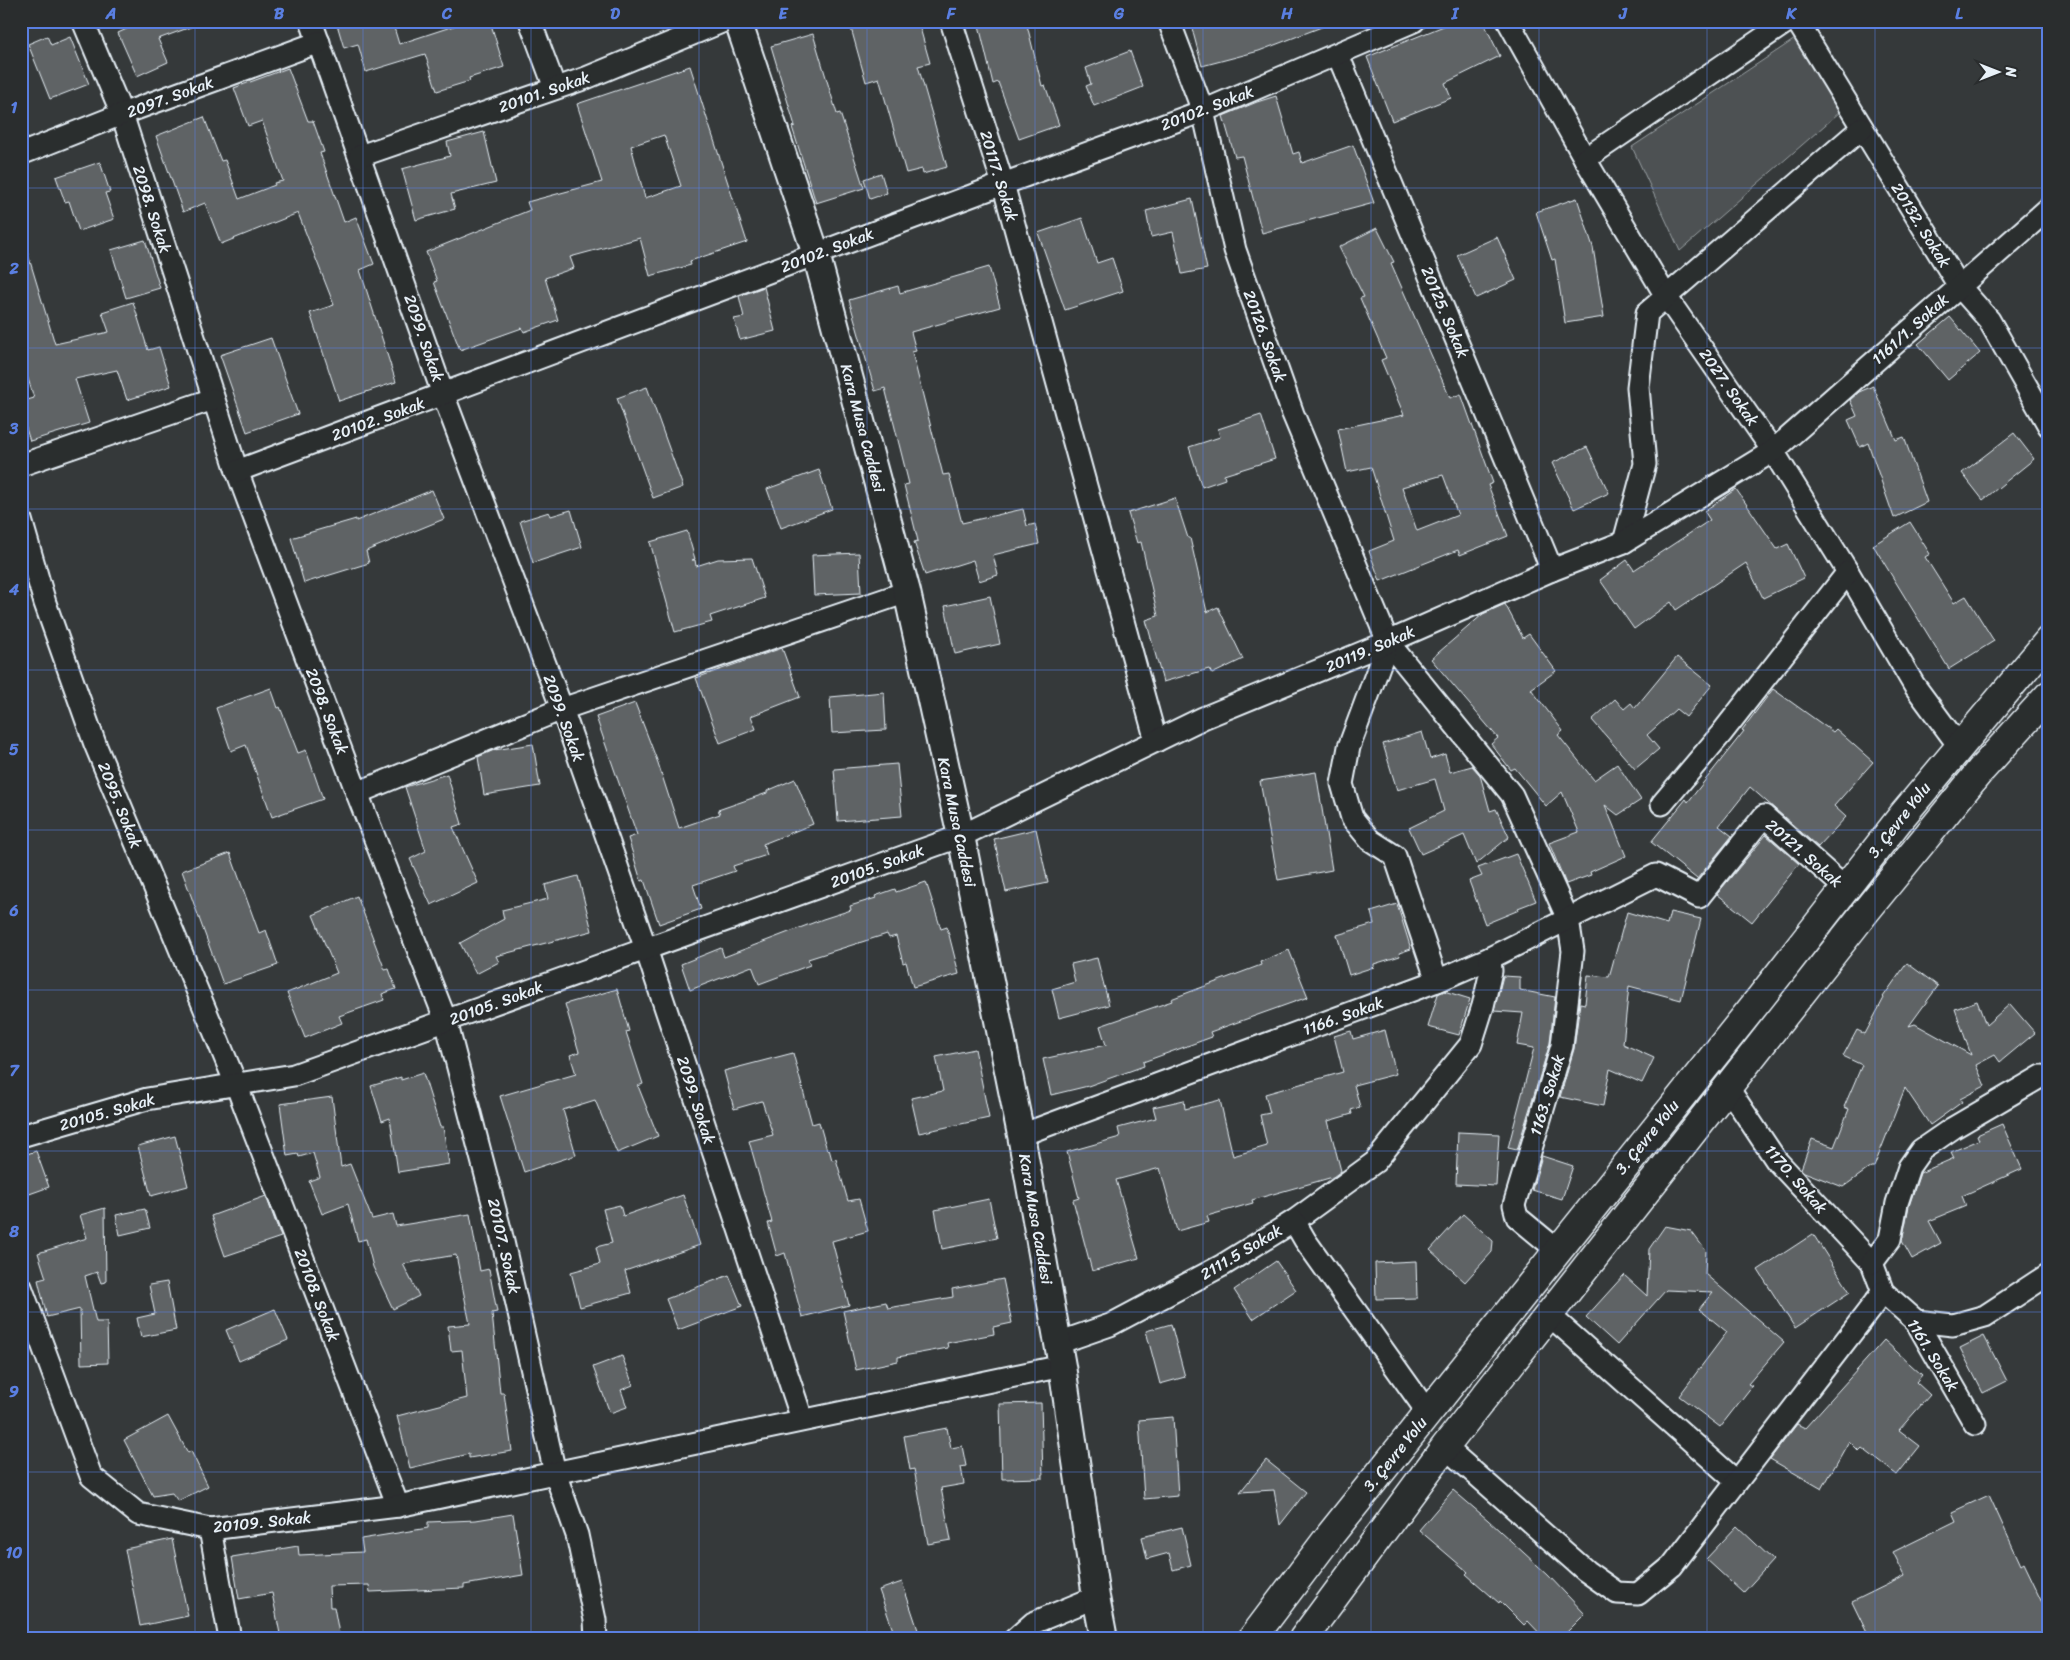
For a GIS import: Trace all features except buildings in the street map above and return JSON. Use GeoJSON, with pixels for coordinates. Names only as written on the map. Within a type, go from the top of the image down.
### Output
{"type":"FeatureCollection","features":[{"type":"Feature","properties":{"kind":"main road","name":"3. Çevre Yolu"},"geometry":{"type":"LineString","coordinates":[[1252,1639],[1331,1534],[1846,889],[1902,816],[2049,640]]}},
{"type":"Feature","properties":{"kind":"main road","name":"3. Çevre Yolu"},"geometry":{"type":"LineString","coordinates":[[1303,1639],[1445,1447],[1890,881],[1980,771],[2049,695]]}},
{"type":"Feature","properties":{"kind":"street","name":"2098. Sokak"},"geometry":{"type":"LineString","coordinates":[[83,21],[122,114],[237,471],[357,793],[446,1021]]}},
{"type":"Feature","properties":{"kind":"street","name":"2099. Sokak"},"geometry":{"type":"LineString","coordinates":[[311,21],[443,394],[562,710],[646,949],[802,1419]]}},
{"type":"Feature","properties":{"kind":"street"},"geometry":{"type":"LineString","coordinates":[[530,21],[555,88]]}},
{"type":"Feature","properties":{"kind":"street","name":"20101. Sokak"},"geometry":{"type":"LineString","coordinates":[[360,156],[586,78],[724,21]]}},
{"type":"Feature","properties":{"kind":"street","name":"Kara Musa Caddesi"},"geometry":{"type":"LineString","coordinates":[[738,21],[816,254],[907,592],[961,836],[1021,1135],[1060,1354],[1104,1639]]}},
{"type":"Feature","properties":{"kind":"street","name":"20117. Sokak"},"geometry":{"type":"LineString","coordinates":[[951,21],[1003,184],[1156,741]]}},
{"type":"Feature","properties":{"kind":"street","name":"20126. Sokak"},"geometry":{"type":"LineString","coordinates":[[1169,21],[1203,111],[1235,250],[1293,414],[1388,642],[1512,795],[1568,919]]}},
{"type":"Feature","properties":{"kind":"street","name":"20102. Sokak"},"geometry":{"type":"LineString","coordinates":[[237,471],[1203,111],[1414,21]]}},
{"type":"Feature","properties":{"kind":"street","name":"2027. Sokak"},"geometry":{"type":"LineString","coordinates":[[1508,21],[1585,159],[1667,298],[1773,451],[1848,572],[1914,685],[1959,746]]}},
{"type":"Feature","properties":{"kind":"street"},"geometry":{"type":"LineString","coordinates":[[1585,159],[1788,21]]}},
{"type":"Feature","properties":{"kind":"street","name":"20132. Sokak"},"geometry":{"type":"LineString","coordinates":[[1797,21],[1959,286],[1989,320],[2049,426]]}},
{"type":"Feature","properties":{"kind":"street","name":"2097. Sokak"},"geometry":{"type":"LineString","coordinates":[[21,154],[122,114],[319,42]]}},
{"type":"Feature","properties":{"kind":"street","name":"20125. Sokak"},"geometry":{"type":"LineString","coordinates":[[1338,54],[1552,570]]}},
{"type":"Feature","properties":{"kind":"street"},"geometry":{"type":"LineString","coordinates":[[1624,542],[1645,464],[1638,387],[1647,313],[1667,298],[1862,128]]}},
{"type":"Feature","properties":{"kind":"street","name":"1161/1. Sokak"},"geometry":{"type":"LineString","coordinates":[[1773,451],[2049,208]]}},
{"type":"Feature","properties":{"kind":"street"},"geometry":{"type":"LineString","coordinates":[[21,465],[213,399]]}},
{"type":"Feature","properties":{"kind":"street","name":"20119. Sokak"},"geometry":{"type":"LineString","coordinates":[[961,836],[1203,718],[1388,642],[1552,570],[1624,542],[1773,451]]}},
{"type":"Feature","properties":{"kind":"street","name":"2095. Sokak"},"geometry":{"type":"LineString","coordinates":[[21,520],[45,604],[95,744],[236,1084]]}},
{"type":"Feature","properties":{"kind":"street"},"geometry":{"type":"LineString","coordinates":[[1662,804],[1721,734],[1848,572]]}},
{"type":"Feature","properties":{"kind":"street"},"geometry":{"type":"LineString","coordinates":[[357,793],[562,710],[907,592]]}},
{"type":"Feature","properties":{"kind":"street"},"geometry":{"type":"LineString","coordinates":[[1388,642],[1349,747],[1342,784],[1352,818],[1370,840],[1395,856],[1437,981]]}},
{"type":"Feature","properties":{"kind":"street","name":"20121. Sokak"},"geometry":{"type":"LineString","coordinates":[[1656,875],[1699,897],[1764,816],[1846,889]]}},
{"type":"Feature","properties":{"kind":"street","name":"20105. Sokak"},"geometry":{"type":"LineString","coordinates":[[21,1136],[147,1099],[294,1075],[961,836]]}},
{"type":"Feature","properties":{"kind":"street","name":"1166. Sokak"},"geometry":{"type":"LineString","coordinates":[[1021,1135],[1437,981],[1490,958],[1656,875]]}},
{"type":"Feature","properties":{"kind":"street","name":"1163. Sokak"},"geometry":{"type":"LineString","coordinates":[[1557,1250],[1517,1217],[1514,1205],[1562,1046],[1573,951],[1568,919]]}},
{"type":"Feature","properties":{"kind":"street"},"geometry":{"type":"LineString","coordinates":[[1294,1221],[1375,1162],[1471,1044],[1483,1006],[1491,971],[1490,958]]}},
{"type":"Feature","properties":{"kind":"street","name":"20107. Sokak"},"geometry":{"type":"LineString","coordinates":[[446,1021],[501,1233],[555,1473],[577,1535],[595,1620],[596,1639]]}},
{"type":"Feature","properties":{"kind":"street"},"geometry":{"type":"LineString","coordinates":[[1445,1447],[1586,1571],[1617,1593],[1638,1594],[1672,1566],[1883,1292],[1872,1263],[1890,1239],[1897,1202],[1909,1167],[1921,1150],[1953,1128],[2042,1076]]}},
{"type":"Feature","properties":{"kind":"street","name":"20108. Sokak"},"geometry":{"type":"LineString","coordinates":[[236,1084],[398,1506]]}},
{"type":"Feature","properties":{"kind":"street","name":"1170. Sokak"},"geometry":{"type":"LineString","coordinates":[[1728,1088],[1776,1160],[1872,1263]]}},
{"type":"Feature","properties":{"kind":"street","name":"2111.5 Sokak"},"geometry":{"type":"LineString","coordinates":[[802,1419],[1060,1354],[1110,1325],[1222,1266],[1294,1221],[1304,1240],[1428,1413]]}},
{"type":"Feature","properties":{"kind":"street"},"geometry":{"type":"LineString","coordinates":[[1916,1321],[1953,1325],[1985,1316],[2049,1274]]}},
{"type":"Feature","properties":{"kind":"street","name":"20109. Sokak"},"geometry":{"type":"LineString","coordinates":[[21,1287],[92,1476],[138,1514],[210,1529],[398,1506],[802,1419]]}},
{"type":"Feature","properties":{"kind":"street","name":"1161. Sokak"},"geometry":{"type":"LineString","coordinates":[[1883,1292],[1916,1321],[1974,1424]]}},
{"type":"Feature","properties":{"kind":"street"},"geometry":{"type":"LineString","coordinates":[[1548,1314],[1736,1481]]}},
{"type":"Feature","properties":{"kind":"street"},"geometry":{"type":"LineString","coordinates":[[210,1529],[230,1639]]}},
{"type":"Feature","properties":{"kind":"street"},"geometry":{"type":"LineString","coordinates":[[1015,1639],[1033,1622],[1096,1597]]}},
{"type":"Feature","properties":{"kind":"shaded area"},"geometry":{"type":"Polygon","coordinates":[[[1795,39],[1840,112],[1680,251],[1632,147],[1795,39]]]}}]}
